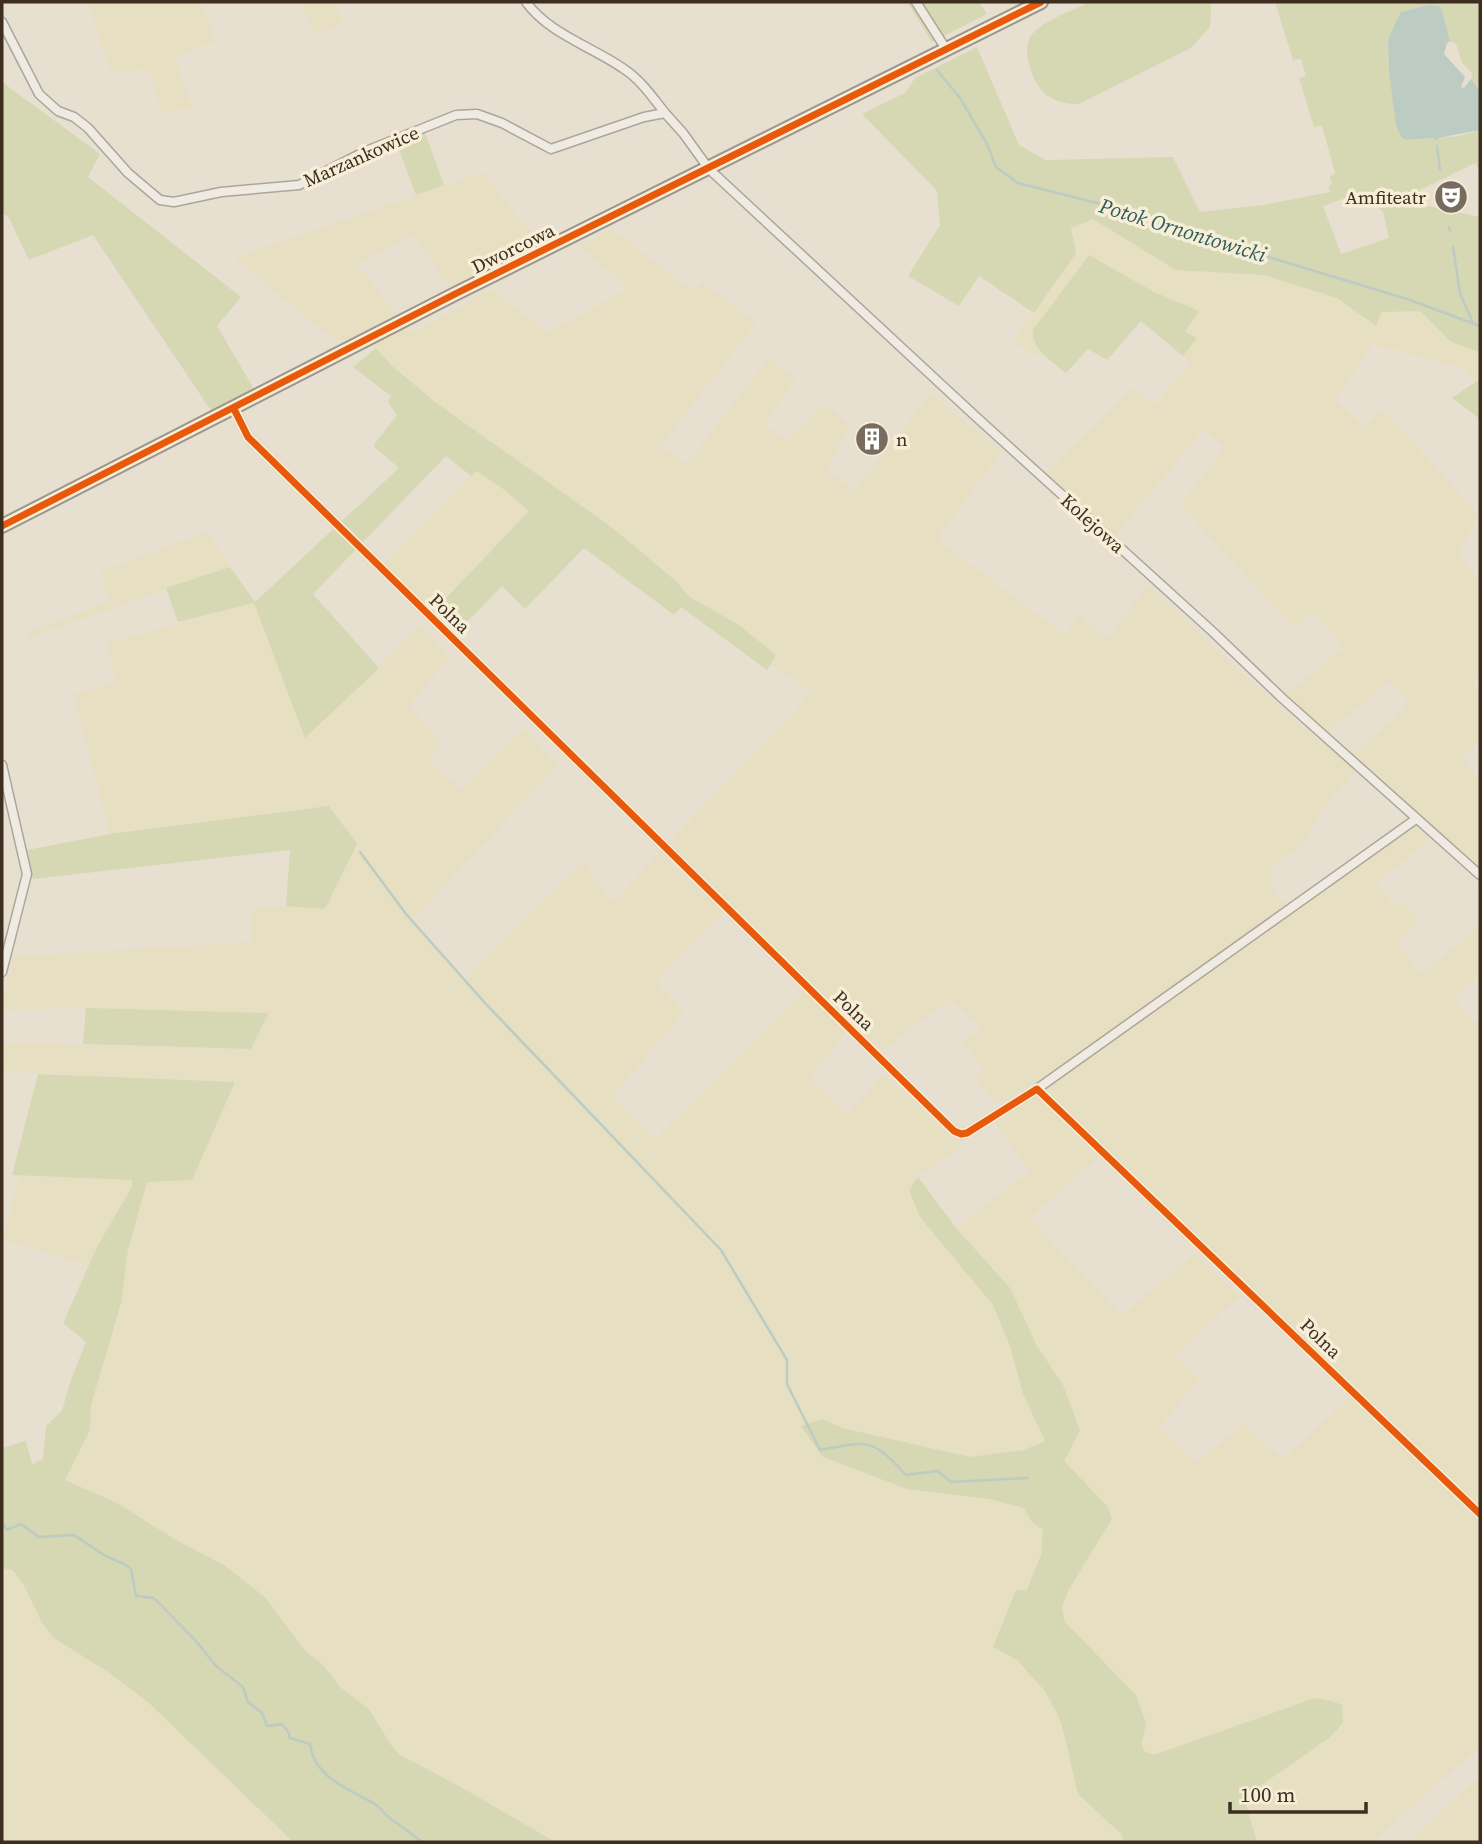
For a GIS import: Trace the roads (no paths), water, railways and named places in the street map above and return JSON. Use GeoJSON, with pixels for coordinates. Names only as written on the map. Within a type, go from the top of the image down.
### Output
{"type":"FeatureCollection","features":[{"type":"Feature","properties":{"kind":"street"},"geometry":{"type":"LineString","coordinates":[[526,2],[533,11],[563,33],[625,70],[641,83],[684,133],[709,169]]}},
{"type":"Feature","properties":{"kind":"street"},"geometry":{"type":"LineString","coordinates":[[916,2],[946,49]]}},
{"type":"Feature","properties":{"kind":"street","name":"Dworcowa"},"geometry":{"type":"LineString","coordinates":[[2,526],[445,300],[1041,2]]}},
{"type":"Feature","properties":{"kind":"street","name":"Marzankowice"},"geometry":{"type":"LineString","coordinates":[[2,22],[39,94],[58,111],[74,117],[88,128],[128,173],[160,200],[174,202],[220,192],[299,185],[366,151],[456,115],[477,114],[502,123],[551,149],[644,117],[665,113]]}},
{"type":"Feature","properties":{"kind":"street","name":"Kolejowa"},"geometry":{"type":"LineString","coordinates":[[709,169],[973,414],[1416,819],[1480,874]]}},
{"type":"Feature","properties":{"kind":"street","name":"Polna"},"geometry":{"type":"LineString","coordinates":[[234,409],[248,437],[954,1131],[961,1134],[968,1133],[1037,1089],[1416,819]]}},
{"type":"Feature","properties":{"kind":"street"},"geometry":{"type":"LineString","coordinates":[[2,765],[27,874],[2,972]]}},
{"type":"Feature","properties":{"kind":"street","name":"Polna"},"geometry":{"type":"LineString","coordinates":[[1037,1089],[1480,1514]]}},
{"type":"Feature","properties":{"kind":"waterway","name":"Potok Ornontowicki"},"geometry":{"type":"LineString","coordinates":[[937,70],[960,98],[987,144],[996,167],[1018,183],[1148,216],[1216,241],[1410,300],[1480,326]]}},
{"type":"Feature","properties":{"kind":"waterway"},"geometry":{"type":"LineString","coordinates":[[1437,146],[1440,169]]}},
{"type":"Feature","properties":{"kind":"waterway"},"geometry":{"type":"LineString","coordinates":[[1453,247],[1460,293],[1472,321]]}},
{"type":"Feature","properties":{"kind":"waterway"},"geometry":{"type":"LineString","coordinates":[[360,852],[406,914],[485,1003],[721,1250],[787,1360],[787,1384],[820,1450],[868,1445],[885,1454],[906,1475],[937,1471],[951,1482],[1028,1478]]}},
{"type":"Feature","properties":{"kind":"waterway"},"geometry":{"type":"LineString","coordinates":[[2,1523],[7,1530],[21,1524],[39,1537],[74,1535],[104,1555],[126,1565],[131,1569],[136,1596],[154,1598],[216,1666],[243,1687],[248,1702],[262,1713],[267,1726],[282,1724],[290,1738],[310,1744],[313,1756],[325,1774],[375,1804],[422,1842]]}},
{"type":"Feature","properties":{"kind":"place","name":"Amfiteatr"},"geometry":{"type":"Point","coordinates":[1451,197]}},
{"type":"Feature","properties":{"kind":"place","name":"n"},"geometry":{"type":"Point","coordinates":[872,439]}}]}
